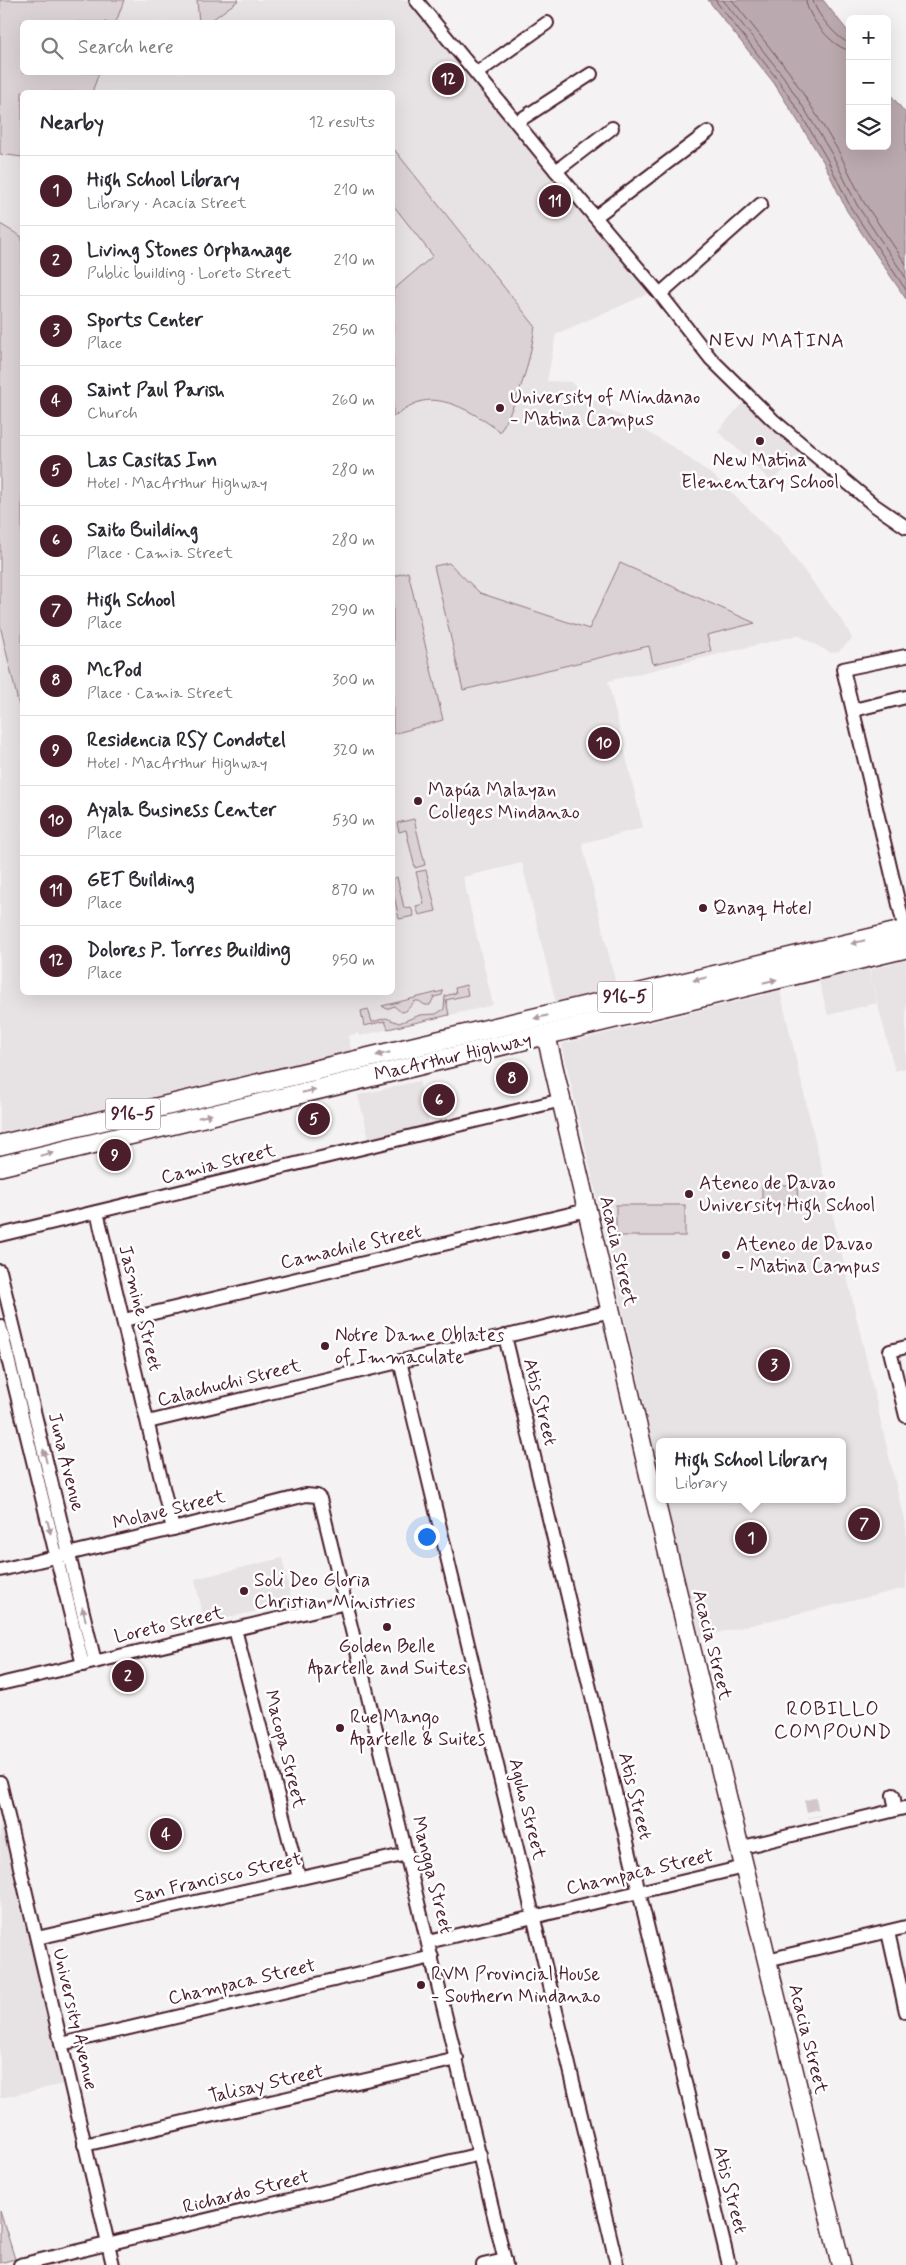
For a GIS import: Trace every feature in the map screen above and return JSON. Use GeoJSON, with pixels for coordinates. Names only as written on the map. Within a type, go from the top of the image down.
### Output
{"type":"FeatureCollection","features":[{"type":"Feature","properties":{"kind":"main road","name":"MacArthur Highway"},"geometry":{"type":"LineString","coordinates":[[0,1166],[546,1035],[906,936]]}},
{"type":"Feature","properties":{"kind":"main road","name":"MacArthur Highway"},"geometry":{"type":"LineString","coordinates":[[0,1146],[344,1063],[906,936]]}},
{"type":"Feature","properties":{"kind":"main road"},"geometry":{"type":"LineString","coordinates":[[344,1063],[348,1082]]}},
{"type":"Feature","properties":{"kind":"main road"},"geometry":{"type":"LineString","coordinates":[[266,1082],[270,1101]]}},
{"type":"Feature","properties":{"kind":"street"},"geometry":{"type":"LineString","coordinates":[[416,0],[731,381],[773,420],[874,505],[906,527]]}},
{"type":"Feature","properties":{"kind":"street"},"geometry":{"type":"LineString","coordinates":[[476,73],[547,23]]}},
{"type":"Feature","properties":{"kind":"street"},"geometry":{"type":"LineString","coordinates":[[517,122],[591,74]]}},
{"type":"Feature","properties":{"kind":"street"},"geometry":{"type":"LineString","coordinates":[[556,171],[612,128]]}},
{"type":"Feature","properties":{"kind":"street"},"geometry":{"type":"LineString","coordinates":[[595,217],[708,132]]}},
{"type":"Feature","properties":{"kind":"street"},"geometry":{"type":"LineString","coordinates":[[660,294],[761,204]]}},
{"type":"Feature","properties":{"kind":"street"},"geometry":{"type":"LineString","coordinates":[[906,656],[844,669],[906,936]]}},
{"type":"Feature","properties":{"kind":"street"},"geometry":{"type":"LineString","coordinates":[[854,710],[906,697]]}},
{"type":"Feature","properties":{"kind":"street","name":"Acacia Street"},"geometry":{"type":"LineString","coordinates":[[546,1035],[656,1500]]}},
{"type":"Feature","properties":{"kind":"street","name":"Camia Street"},"geometry":{"type":"LineString","coordinates":[[0,1235],[562,1100]]}},
{"type":"Feature","properties":{"kind":"street","name":"Camachile Street"},"geometry":{"type":"LineString","coordinates":[[124,1320],[587,1210]]}},
{"type":"Feature","properties":{"kind":"street","name":"Jasmine Street"},"geometry":{"type":"LineString","coordinates":[[97,1212],[173,1529]]}},
{"type":"Feature","properties":{"kind":"street","name":"Juna Avenue"},"geometry":{"type":"LineString","coordinates":[[0,1271],[38,1428],[63,1556],[89,1663]]}},
{"type":"Feature","properties":{"kind":"street","name":"Calachuchi Street"},"geometry":{"type":"LineString","coordinates":[[148,1422],[611,1311]]}},
{"type":"Feature","properties":{"kind":"street","name":"Juna Avenue"},"geometry":{"type":"LineString","coordinates":[[0,1326],[25,1430],[63,1556]]}},
{"type":"Feature","properties":{"kind":"street","name":"Atis Street"},"geometry":{"type":"LineString","coordinates":[[505,1336],[729,2265]]}},
{"type":"Feature","properties":{"kind":"street"},"geometry":{"type":"LineString","coordinates":[[906,1347],[890,1351],[906,1416]]}},
{"type":"Feature","properties":{"kind":"street","name":"Aguho Street"},"geometry":{"type":"LineString","coordinates":[[400,1361],[617,2265]]}},
{"type":"Feature","properties":{"kind":"street"},"geometry":{"type":"LineString","coordinates":[[25,1430],[38,1428]]}},
{"type":"Feature","properties":{"kind":"street","name":"Molave Street"},"geometry":{"type":"LineString","coordinates":[[0,1570],[306,1495],[317,1496]]}},
{"type":"Feature","properties":{"kind":"street","name":"Mangga Street"},"geometry":{"type":"LineString","coordinates":[[317,1496],[322,1504],[506,2262]]}},
{"type":"Feature","properties":{"kind":"street","name":"Acacia Street"},"geometry":{"type":"LineString","coordinates":[[657,1503],[841,2265]]}},
{"type":"Feature","properties":{"kind":"street","name":"Loreto Street"},"geometry":{"type":"LineString","coordinates":[[0,1684],[346,1603]]}},
{"type":"Feature","properties":{"kind":"street","name":"Macopa Street"},"geometry":{"type":"LineString","coordinates":[[235,1629],[299,1878]]}},
{"type":"Feature","properties":{"kind":"street","name":"University Avenue"},"geometry":{"type":"LineString","coordinates":[[0,1782],[113,2265]]}},
{"type":"Feature","properties":{"kind":"street"},"geometry":{"type":"LineString","coordinates":[[739,1848],[816,1823],[900,1809],[893,1796]]}},
{"type":"Feature","properties":{"kind":"street","name":"San Francisco Street"},"geometry":{"type":"LineString","coordinates":[[37,1938],[407,1854]]}},
{"type":"Feature","properties":{"kind":"street","name":"Champaca Street"},"geometry":{"type":"LineString","coordinates":[[428,1942],[744,1867]]}},
{"type":"Feature","properties":{"kind":"street"},"geometry":{"type":"LineString","coordinates":[[767,1960],[906,1927]]}},
{"type":"Feature","properties":{"kind":"street"},"geometry":{"type":"LineString","coordinates":[[888,1932],[906,2012]]}},
{"type":"Feature","properties":{"kind":"street","name":"Champaca Street"},"geometry":{"type":"LineString","coordinates":[[61,2044],[432,1957]]}},
{"type":"Feature","properties":{"kind":"street","name":"Talisay Street"},"geometry":{"type":"LineString","coordinates":[[84,2146],[457,2059]]}},
{"type":"Feature","properties":{"kind":"street","name":"Richardo Street"},"geometry":{"type":"LineString","coordinates":[[20,2265],[480,2154]]}},
{"type":"Feature","properties":{"kind":"street"},"geometry":{"type":"LineString","coordinates":[[483,2265],[506,2262]]}},
{"type":"Feature","properties":{"kind":"shaded area","name":"University of Mindanao - Matina Campus"},"geometry":{"type":"Polygon","coordinates":[[[0,0],[412,0],[650,293],[556,334],[547,381],[571,382],[579,391],[676,449],[715,477],[780,539],[844,623],[852,639],[839,651],[831,653],[798,635],[608,681],[643,828],[582,843],[617,989],[556,1003],[522,863],[463,877],[493,1005],[359,1036],[358,1033],[348,1036],[351,1050],[0,1133],[0,0]]]}},
{"type":"Feature","properties":{"kind":"shaded area"},"geometry":{"type":"Polygon","coordinates":[[[0,0],[124,0],[117,20],[20,20],[20,75],[98,75],[93,90],[20,90],[20,157],[0,154],[0,0]]]}},
{"type":"Feature","properties":{"kind":"shaded area"},"geometry":{"type":"Polygon","coordinates":[[[197,0],[239,0],[212,20],[199,20],[197,0]]]}},
{"type":"Feature","properties":{"kind":"shaded area"},"geometry":{"type":"Polygon","coordinates":[[[395,151],[535,326],[523,381],[513,407],[500,432],[461,407],[438,401],[427,400],[416,403],[395,416],[395,288],[433,256],[395,208],[395,151]]]}},
{"type":"Feature","properties":{"kind":"shaded area"},"geometry":{"type":"Polygon","coordinates":[[[0,224],[20,236],[20,710],[0,625],[0,224]]]}},
{"type":"Feature","properties":{"kind":"shaded area","name":"New Matina Elementary School"},"geometry":{"type":"Polygon","coordinates":[[[745,400],[802,451],[772,482],[718,431],[745,400]]]}},
{"type":"Feature","properties":{"kind":"shaded area"},"geometry":{"type":"Polygon","coordinates":[[[449,563],[480,593],[589,629],[620,563],[755,623],[707,635],[711,651],[653,664],[649,646],[463,690],[434,566],[449,563]]]}},
{"type":"Feature","properties":{"kind":"shaded area"},"geometry":{"type":"Polygon","coordinates":[[[408,572],[443,720],[395,733],[395,575],[408,572]]]}},
{"type":"Feature","properties":{"kind":"shaded area"},"geometry":{"type":"Polygon","coordinates":[[[414,819],[425,865],[415,868],[406,830],[399,832],[397,823],[414,819]]]}},
{"type":"Feature","properties":{"kind":"shaded area"},"geometry":{"type":"Polygon","coordinates":[[[426,870],[436,911],[419,915],[416,906],[424,904],[416,872],[426,870]]]}},
{"type":"Feature","properties":{"kind":"shaded area"},"geometry":{"type":"Polygon","coordinates":[[[397,877],[404,908],[411,907],[414,916],[399,919],[395,900],[395,878],[397,877]]]}},
{"type":"Feature","properties":{"kind":"shaded area"},"geometry":{"type":"Polygon","coordinates":[[[906,960],[906,1068],[895,1071],[869,970],[906,960]]]}},
{"type":"Feature","properties":{"kind":"shaded area"},"geometry":{"type":"Polygon","coordinates":[[[867,965],[877,1003],[828,1015],[818,977],[867,965]]]}},
{"type":"Feature","properties":{"kind":"shaded area"},"geometry":{"type":"Polygon","coordinates":[[[466,985],[468,995],[446,1000],[449,1015],[388,1029],[385,1021],[364,1026],[361,1011],[368,1009],[372,1022],[386,1018],[399,1023],[420,1015],[436,1014],[444,1009],[445,996],[456,993],[455,988],[466,985]]]}},
{"type":"Feature","properties":{"kind":"shaded area"},"geometry":{"type":"Polygon","coordinates":[[[443,991],[442,995],[434,997],[430,1005],[415,1001],[406,1011],[401,1012],[394,1006],[387,1009],[382,1006],[443,991]]]}},
{"type":"Feature","properties":{"kind":"shaded area","name":"Ateneo de Davao - Matina Campus"},"geometry":{"type":"Polygon","coordinates":[[[780,991],[906,1529],[906,1588],[696,1638],[666,1503],[846,1503],[846,1438],[656,1438],[656,1456],[562,1044],[780,991]]]}},
{"type":"Feature","properties":{"kind":"shaded area"},"geometry":{"type":"Polygon","coordinates":[[[419,1081],[429,1124],[369,1138],[358,1095],[419,1081]]]}},
{"type":"Feature","properties":{"kind":"shaded area"},"geometry":{"type":"Polygon","coordinates":[[[762,1185],[797,1185],[798,1204],[762,1205],[762,1185]]]}},
{"type":"Feature","properties":{"kind":"shaded area"},"geometry":{"type":"Polygon","coordinates":[[[616,1205],[685,1205],[685,1236],[616,1236],[616,1205]]]}},
{"type":"Feature","properties":{"kind":"shaded area","name":"Soli Deo Gloria Christian Ministries"},"geometry":{"type":"Polygon","coordinates":[[[282,1558],[292,1603],[205,1623],[195,1579],[282,1558]]]}},
{"type":"Feature","properties":{"kind":"shaded area"},"geometry":{"type":"Polygon","coordinates":[[[0,1810],[63,2084],[0,2098],[0,1810]]]}},
{"type":"Feature","properties":{"kind":"shaded area"},"geometry":{"type":"Polygon","coordinates":[[[0,2211],[15,2259],[0,2263],[0,2211]]]}},
{"type":"Feature","properties":{"kind":"water"},"geometry":{"type":"Polygon","coordinates":[[[708,0],[823,0],[846,29],[846,150],[891,150],[891,95],[906,114],[906,299],[847,211],[823,161],[774,83],[708,0]]]}},
{"type":"Feature","properties":{"kind":"tunnel"},"geometry":{"type":"LineString","coordinates":[[810,1799],[814,1817]]}},
{"type":"Feature","properties":{"kind":"place","name":"Dolores P. Torres Building"},"geometry":{"type":"Point","coordinates":[448,79]}},
{"type":"Feature","properties":{"kind":"place","name":"GET Building"},"geometry":{"type":"Point","coordinates":[555,201]}},
{"type":"Feature","properties":{"kind":"place","name":"University of Mindanao - Matina Campus"},"geometry":{"type":"Point","coordinates":[500,408]}},
{"type":"Feature","properties":{"kind":"place","name":"New Matina Elementary School"},"geometry":{"type":"Point","coordinates":[760,441]}},
{"type":"Feature","properties":{"kind":"place","name":"Ayala Business Center"},"geometry":{"type":"Point","coordinates":[604,743]}},
{"type":"Feature","properties":{"kind":"place","name":"Mapúa Malayan Colleges Mindanao"},"geometry":{"type":"Point","coordinates":[418,801]}},
{"type":"Feature","properties":{"kind":"place","name":"Qanaq Hotel"},"geometry":{"type":"Point","coordinates":[703,908]}},
{"type":"Feature","properties":{"kind":"place","name":"McPod"},"geometry":{"type":"Point","coordinates":[512,1078]}},
{"type":"Feature","properties":{"kind":"place","name":"Saito Building"},"geometry":{"type":"Point","coordinates":[439,1100]}},
{"type":"Feature","properties":{"kind":"place","name":"Las Casitas Inn"},"geometry":{"type":"Point","coordinates":[314,1119]}},
{"type":"Feature","properties":{"kind":"place","name":"Residencia RSY Condotel"},"geometry":{"type":"Point","coordinates":[115,1155]}},
{"type":"Feature","properties":{"kind":"place","name":"Ateneo de Davao University High School"},"geometry":{"type":"Point","coordinates":[689,1194]}},
{"type":"Feature","properties":{"kind":"place","name":"Ateneo de Davao - Matina Campus"},"geometry":{"type":"Point","coordinates":[726,1255]}},
{"type":"Feature","properties":{"kind":"place","name":"Notre Dame Oblates of Immaculate"},"geometry":{"type":"Point","coordinates":[325,1346]}},
{"type":"Feature","properties":{"kind":"place","name":"Sports Center"},"geometry":{"type":"Point","coordinates":[774,1365]}},
{"type":"Feature","properties":{"kind":"place","name":"High School"},"geometry":{"type":"Point","coordinates":[864,1524]}},
{"type":"Feature","properties":{"kind":"place","name":"High School Library"},"geometry":{"type":"Point","coordinates":[751,1538]}},
{"type":"Feature","properties":{"kind":"place","name":"Soli Deo Gloria Christian Ministries"},"geometry":{"type":"Point","coordinates":[244,1591]}},
{"type":"Feature","properties":{"kind":"place","name":"Golden Belle Apartelle and Suites"},"geometry":{"type":"Point","coordinates":[387,1627]}},
{"type":"Feature","properties":{"kind":"place","name":"Living Stones Orphanage"},"geometry":{"type":"Point","coordinates":[128,1676]}},
{"type":"Feature","properties":{"kind":"place","name":"Rue Mango Apartelle & Suites"},"geometry":{"type":"Point","coordinates":[340,1728]}},
{"type":"Feature","properties":{"kind":"place","name":"Saint Paul Parish"},"geometry":{"type":"Point","coordinates":[166,1834]}},
{"type":"Feature","properties":{"kind":"place","name":"RVM Provincial House - Southern Mindanao"},"geometry":{"type":"Point","coordinates":[421,1985]}},
{"type":"Feature","properties":{"kind":"district","name":"NEW MATINA"},"geometry":{"type":"Point","coordinates":[777,341]}},
{"type":"Feature","properties":{"kind":"district","name":"ROBILLO COMPOUND"},"geometry":{"type":"Point","coordinates":[833,1720]}}]}
